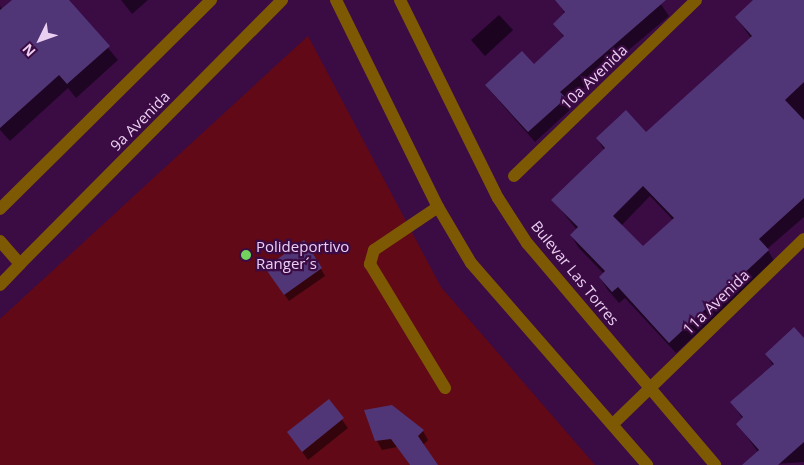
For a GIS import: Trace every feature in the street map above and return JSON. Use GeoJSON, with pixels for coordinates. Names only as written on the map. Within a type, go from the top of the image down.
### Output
{"type":"FeatureCollection","features":[{"type":"Feature","properties":{"kind":"street"},"geometry":{"type":"LineString","coordinates":[[0,209],[211,0]]}},
{"type":"Feature","properties":{"kind":"street","name":"9a Avenida"},"geometry":{"type":"LineString","coordinates":[[0,284],[282,0]]}},
{"type":"Feature","properties":{"kind":"street"},"geometry":{"type":"LineString","coordinates":[[336,0],[438,207],[471,263],[647,465]]}},
{"type":"Feature","properties":{"kind":"street","name":"Bulevar Las Torres"},"geometry":{"type":"LineString","coordinates":[[400,0],[498,198],[527,244],[715,465]]}},
{"type":"Feature","properties":{"kind":"street","name":"10a Avenida"},"geometry":{"type":"LineString","coordinates":[[514,176],[696,0]]}},
{"type":"Feature","properties":{"kind":"street"},"geometry":{"type":"LineString","coordinates":[[438,207],[374,250],[370,264],[445,388]]}},
{"type":"Feature","properties":{"kind":"street","name":"11a Avenida"},"geometry":{"type":"LineString","coordinates":[[650,388],[804,239]]}},
{"type":"Feature","properties":{"kind":"street"},"geometry":{"type":"LineString","coordinates":[[0,241],[20,264]]}},
{"type":"Feature","properties":{"kind":"street"},"geometry":{"type":"LineString","coordinates":[[613,424],[650,388]]}},
{"type":"Feature","properties":{"kind":"shaded area"},"geometry":{"type":"Polygon","coordinates":[[[499,15],[513,30],[485,56],[471,40],[499,15]]]}},
{"type":"Feature","properties":{"kind":"shaded area","name":"Polideportivo Ranger´s"},"geometry":{"type":"Polygon","coordinates":[[[308,36],[441,287],[595,465],[0,465],[0,319],[308,36]]]}},
{"type":"Feature","properties":{"kind":"building"},"geometry":{"type":"Polygon","coordinates":[[[12,0],[69,0],[110,46],[67,84],[59,75],[0,128],[0,10],[12,0]]]}},
{"type":"Feature","properties":{"kind":"building"},"geometry":{"type":"Polygon","coordinates":[[[555,0],[666,0],[560,92],[566,98],[528,132],[485,85],[522,51],[534,64],[564,36],[553,24],[565,12],[555,0]]]}},
{"type":"Feature","properties":{"kind":"building"},"geometry":{"type":"Polygon","coordinates":[[[753,0],[804,0],[804,82],[785,100],[804,120],[804,198],[759,239],[769,250],[669,343],[618,287],[612,292],[599,277],[605,271],[570,235],[578,227],[551,200],[605,148],[596,138],[626,110],[646,132],[752,36],[735,17],[753,0]],[[643,186],[613,216],[643,246],[674,218],[643,186]]]}},
{"type":"Feature","properties":{"kind":"building"},"geometry":{"type":"Polygon","coordinates":[[[304,240],[322,268],[284,295],[265,268],[304,240]]]}},
{"type":"Feature","properties":{"kind":"building"},"geometry":{"type":"Polygon","coordinates":[[[794,327],[804,338],[804,442],[778,465],[742,465],[759,450],[736,424],[743,417],[730,402],[774,364],[765,354],[794,327]]]}},
{"type":"Feature","properties":{"kind":"building"},"geometry":{"type":"Polygon","coordinates":[[[329,399],[344,418],[302,452],[287,432],[329,399]]]}},
{"type":"Feature","properties":{"kind":"building"},"geometry":{"type":"Polygon","coordinates":[[[392,405],[424,430],[418,436],[438,465],[410,465],[391,439],[375,441],[364,410],[392,405]]]}},
{"type":"Feature","properties":{"kind":"place","name":"Polideportivo Ranger´s"},"geometry":{"type":"Point","coordinates":[246,255]}}]}
